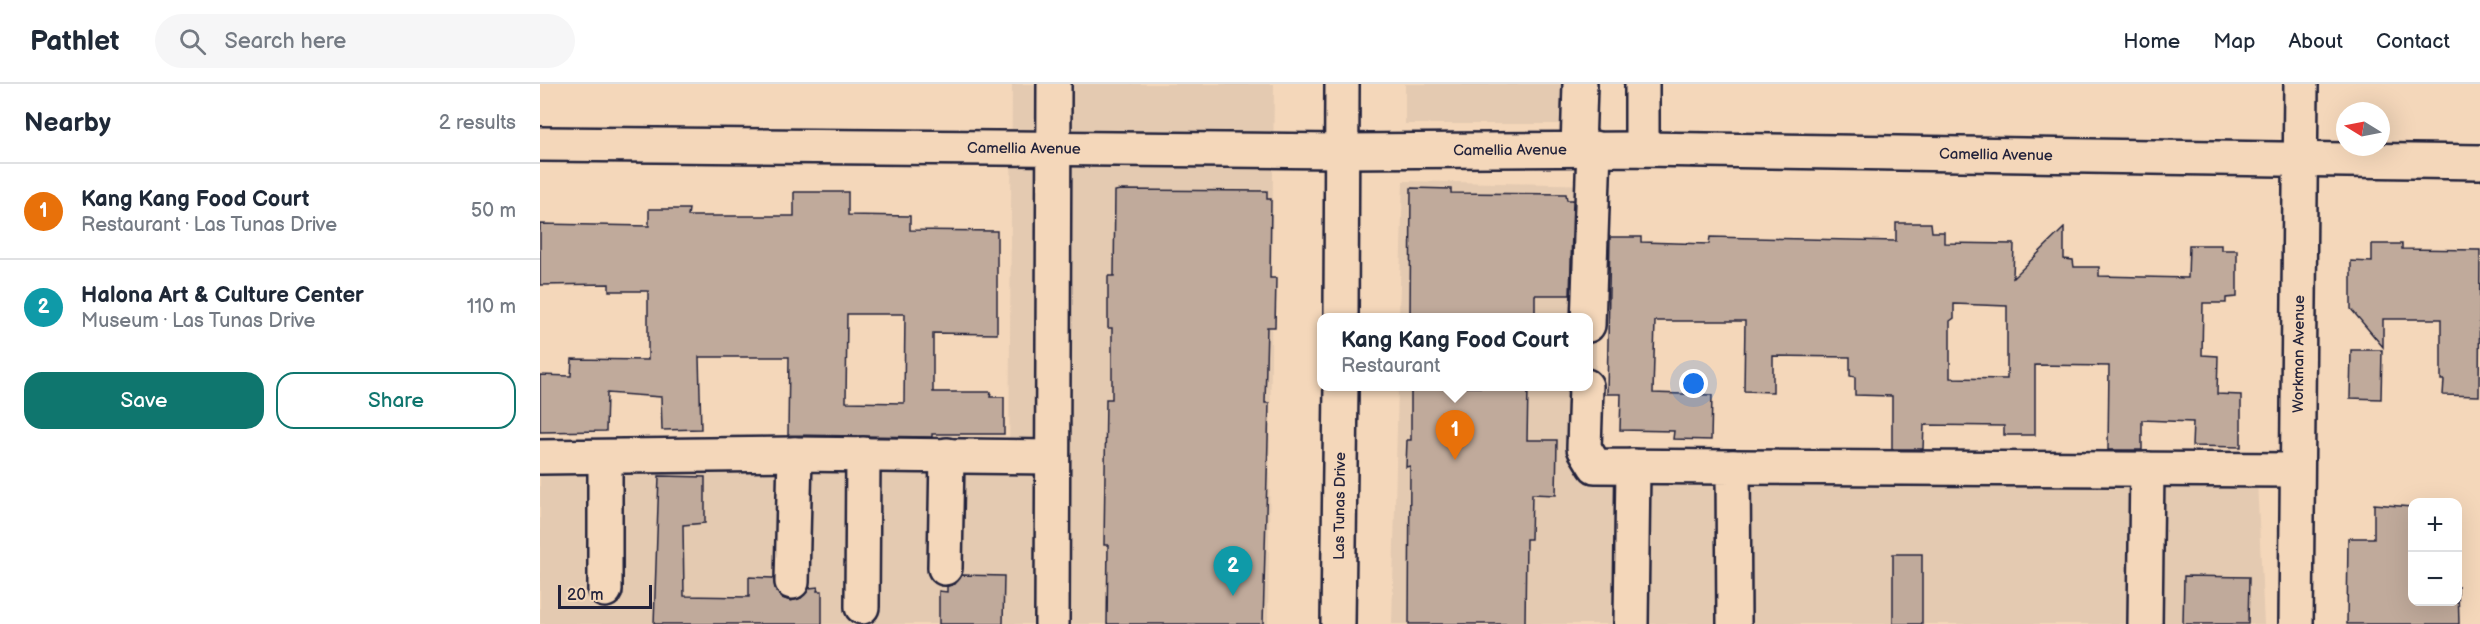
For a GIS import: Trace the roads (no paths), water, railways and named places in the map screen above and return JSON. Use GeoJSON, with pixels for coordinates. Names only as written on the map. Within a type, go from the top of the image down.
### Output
{"type":"FeatureCollection","features":[{"type":"Feature","properties":{"kind":"street"},"geometry":{"type":"LineString","coordinates":[[1052,624],[1054,84]]}},
{"type":"Feature","properties":{"kind":"street"},"geometry":{"type":"LineString","coordinates":[[1341,313],[1342,84]]}},
{"type":"Feature","properties":{"kind":"street"},"geometry":{"type":"LineString","coordinates":[[1580,84],[1586,148],[1588,313]]}},
{"type":"Feature","properties":{"kind":"street"},"geometry":{"type":"LineString","coordinates":[[1642,84],[1642,149]]}},
{"type":"Feature","properties":{"kind":"street","name":"Workman Avenue"},"geometry":{"type":"LineString","coordinates":[[2296,624],[2301,84]]}},
{"type":"Feature","properties":{"kind":"street","name":"Camellia Avenue"},"geometry":{"type":"LineString","coordinates":[[540,144],[1053,147],[1341,152],[1586,148],[2300,161],[2480,162]]}},
{"type":"Feature","properties":{"kind":"street","name":"Las Tunas Drive"},"geometry":{"type":"LineString","coordinates":[[1338,624],[1341,391]]}},
{"type":"Feature","properties":{"kind":"street"},"geometry":{"type":"LineString","coordinates":[[1586,391],[1584,448],[1595,466],[2296,470]]}},
{"type":"Feature","properties":{"kind":"street"},"geometry":{"type":"LineString","coordinates":[[792,582],[795,454]]}},
{"type":"Feature","properties":{"kind":"street"},"geometry":{"type":"LineString","coordinates":[[540,457],[863,454],[1051,457]]}},
{"type":"Feature","properties":{"kind":"street"},"geometry":{"type":"LineString","coordinates":[[862,607],[863,454]]}},
{"type":"Feature","properties":{"kind":"street"},"geometry":{"type":"LineString","coordinates":[[945,568],[947,455]]}},
{"type":"Feature","properties":{"kind":"street"},"geometry":{"type":"LineString","coordinates":[[605,458],[605,590]]}},
{"type":"Feature","properties":{"kind":"street"},"geometry":{"type":"LineString","coordinates":[[1632,624],[1633,466]]}},
{"type":"Feature","properties":{"kind":"street"},"geometry":{"type":"LineString","coordinates":[[1733,467],[1734,624]]}},
{"type":"Feature","properties":{"kind":"street"},"geometry":{"type":"LineString","coordinates":[[2145,624],[2147,469]]}},
{"type":"Feature","properties":{"kind":"place","name":"Kang Kang Food Court"},"geometry":{"type":"Point","coordinates":[1455,460]}},
{"type":"Feature","properties":{"kind":"place","name":"Halona Art & Culture Center"},"geometry":{"type":"Point","coordinates":[1233,596]}}]}
